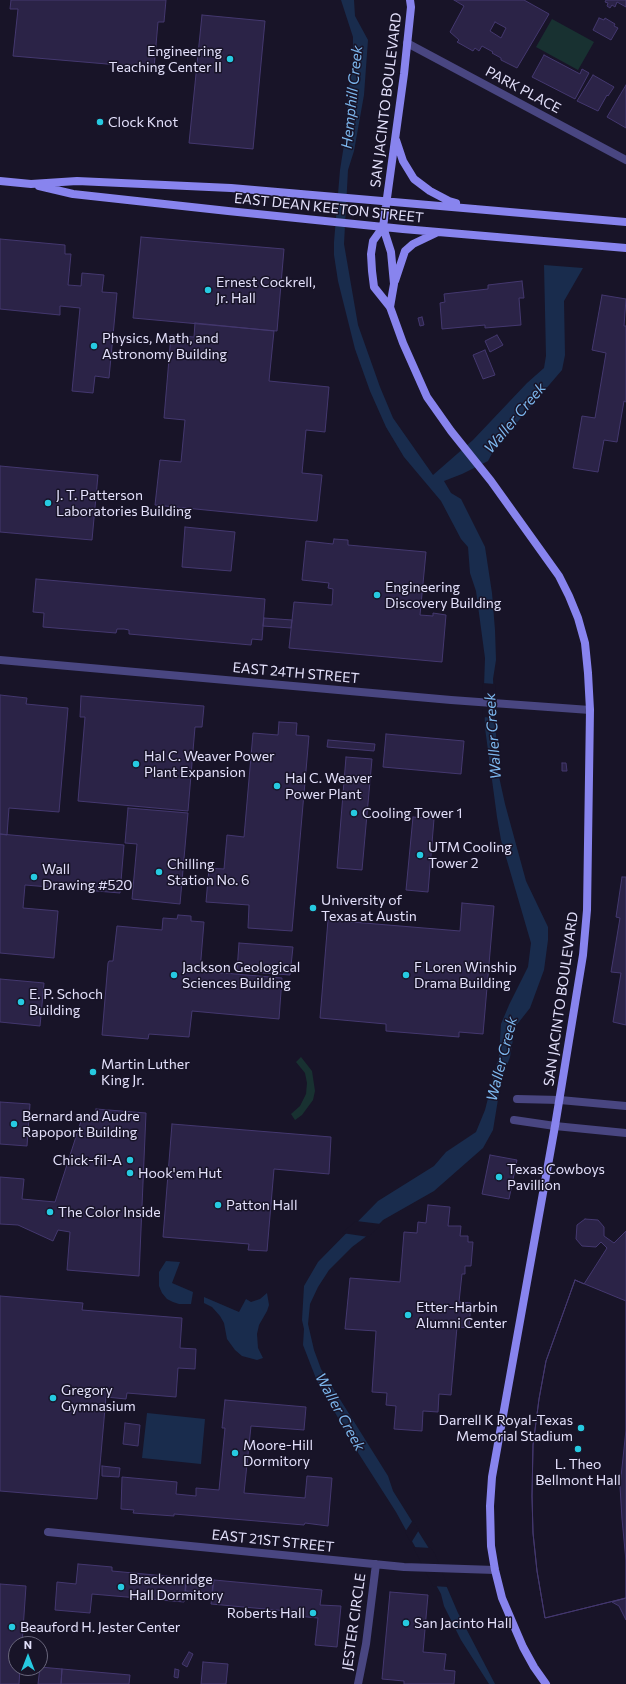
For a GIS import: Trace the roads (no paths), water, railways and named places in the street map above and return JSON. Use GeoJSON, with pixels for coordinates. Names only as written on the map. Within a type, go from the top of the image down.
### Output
{"type":"FeatureCollection","features":[{"type":"Feature","properties":{"kind":"street","name":"SAN JACINTO BOULEVARD"},"geometry":{"type":"LineString","coordinates":[[390,307],[394,284],[391,252],[384,227],[386,201],[404,74],[411,7],[410,0]]}},
{"type":"Feature","properties":{"kind":"street","name":"PARK PLACE"},"geometry":{"type":"LineString","coordinates":[[407,43],[626,160]]}},
{"type":"Feature","properties":{"kind":"street"},"geometry":{"type":"LineString","coordinates":[[395,137],[403,161],[414,179],[430,192],[449,201],[474,208]]}},
{"type":"Feature","properties":{"kind":"street","name":"EAST DEAN KEETON STREET"},"geometry":{"type":"LineString","coordinates":[[0,182],[31,184],[77,181],[223,188],[626,222]]}},
{"type":"Feature","properties":{"kind":"street","name":"EAST DEAN KEETON STREET"},"geometry":{"type":"LineString","coordinates":[[31,184],[73,194],[384,227],[626,248]]}},
{"type":"Feature","properties":{"kind":"street","name":"SAN JACINTO BOULEVARD"},"geometry":{"type":"LineString","coordinates":[[384,227],[373,241],[371,254],[374,287],[390,307],[402,343],[427,398],[451,432],[491,481],[556,571],[569,596],[585,643],[590,710],[587,910],[580,977],[560,1100],[492,1477],[490,1521],[495,1570],[502,1598],[512,1623],[534,1667],[546,1684]]}},
{"type":"Feature","properties":{"kind":"street"},"geometry":{"type":"LineString","coordinates":[[394,284],[405,251],[413,244],[437,232]]}},
{"type":"Feature","properties":{"kind":"street","name":"EAST 24TH STREET"},"geometry":{"type":"LineString","coordinates":[[0,660],[465,701],[590,710]]}},
{"type":"Feature","properties":{"kind":"street"},"geometry":{"type":"LineString","coordinates":[[518,1099],[560,1100],[626,1106]]}},
{"type":"Feature","properties":{"kind":"street"},"geometry":{"type":"LineString","coordinates":[[514,1120],[555,1126],[626,1133]]}},
{"type":"Feature","properties":{"kind":"street","name":"EAST 21ST STREET"},"geometry":{"type":"LineString","coordinates":[[48,1532],[417,1568],[495,1570]]}},
{"type":"Feature","properties":{"kind":"street","name":"JESTER CIRCLE"},"geometry":{"type":"LineString","coordinates":[[358,1684],[366,1644],[376,1564]]}},
{"type":"Feature","properties":{"kind":"water"},"geometry":{"type":"Polygon","coordinates":[[[341,0],[354,0],[355,16],[368,40],[364,95],[354,151],[348,170],[344,244],[358,325],[380,387],[393,418],[433,475],[473,440],[527,383],[544,368],[546,356],[544,265],[583,268],[564,301],[565,355],[562,370],[495,448],[488,461],[444,481],[451,493],[461,499],[485,547],[492,593],[495,630],[496,660],[493,679],[498,772],[526,881],[548,927],[548,940],[544,970],[530,1008],[515,1027],[510,1057],[501,1081],[493,1130],[483,1148],[434,1191],[383,1220],[368,1235],[352,1247],[329,1270],[318,1287],[310,1304],[308,1324],[314,1350],[321,1369],[388,1476],[393,1491],[433,1555],[458,1613],[495,1684],[489,1684],[461,1640],[444,1606],[441,1594],[396,1512],[357,1451],[317,1381],[303,1345],[304,1329],[302,1320],[304,1286],[318,1262],[378,1201],[434,1166],[446,1152],[476,1132],[485,1110],[499,1055],[501,1024],[528,967],[531,943],[501,840],[497,817],[485,728],[485,658],[476,591],[470,573],[468,547],[461,539],[441,501],[404,457],[386,427],[370,391],[355,349],[338,281],[334,255],[334,242],[340,170],[346,132],[348,95],[353,63],[353,37],[341,0]]]}},
{"type":"Feature","properties":{"kind":"water"},"geometry":{"type":"Polygon","coordinates":[[[166,1261],[180,1262],[172,1283],[193,1292],[191,1304],[179,1304],[173,1302],[167,1299],[162,1293],[159,1286],[159,1272],[166,1261]]]}},
{"type":"Feature","properties":{"kind":"water"},"geometry":{"type":"Polygon","coordinates":[[[267,1293],[269,1305],[259,1325],[257,1334],[258,1348],[263,1358],[257,1360],[242,1356],[235,1350],[227,1339],[224,1323],[212,1307],[204,1303],[204,1297],[239,1312],[246,1299],[251,1302],[260,1299],[267,1293]]]}},
{"type":"Feature","properties":{"kind":"water"},"geometry":{"type":"Polygon","coordinates":[[[147,1413],[205,1419],[201,1464],[142,1458],[147,1413]]]}},
{"type":"Feature","properties":{"kind":"place","name":"Engineering Teaching Center II"},"geometry":{"type":"Point","coordinates":[230,59]}},
{"type":"Feature","properties":{"kind":"place","name":"Clock Knot"},"geometry":{"type":"Point","coordinates":[100,122]}},
{"type":"Feature","properties":{"kind":"place","name":"Ernest Cockrell, Jr. Hall"},"geometry":{"type":"Point","coordinates":[208,290]}},
{"type":"Feature","properties":{"kind":"place","name":"Physics, Math, and Astronomy Building"},"geometry":{"type":"Point","coordinates":[94,346]}},
{"type":"Feature","properties":{"kind":"place","name":"J. T. Patterson Laboratories Building"},"geometry":{"type":"Point","coordinates":[48,503]}},
{"type":"Feature","properties":{"kind":"place","name":"Engineering Discovery Building"},"geometry":{"type":"Point","coordinates":[377,595]}},
{"type":"Feature","properties":{"kind":"place","name":"Hal C. Weaver Power Plant Expansion"},"geometry":{"type":"Point","coordinates":[136,764]}},
{"type":"Feature","properties":{"kind":"place","name":"Hal C. Weaver Power Plant"},"geometry":{"type":"Point","coordinates":[277,786]}},
{"type":"Feature","properties":{"kind":"place","name":"Cooling Tower 1"},"geometry":{"type":"Point","coordinates":[354,813]}},
{"type":"Feature","properties":{"kind":"place","name":"UTM Cooling Tower 2"},"geometry":{"type":"Point","coordinates":[420,855]}},
{"type":"Feature","properties":{"kind":"place","name":"Chilling Station No. 6"},"geometry":{"type":"Point","coordinates":[159,872]}},
{"type":"Feature","properties":{"kind":"place","name":"Wall Drawing #520"},"geometry":{"type":"Point","coordinates":[34,877]}},
{"type":"Feature","properties":{"kind":"place","name":"University of Texas at Austin"},"geometry":{"type":"Point","coordinates":[313,908]}},
{"type":"Feature","properties":{"kind":"place","name":"Jackson Geological Sciences Building"},"geometry":{"type":"Point","coordinates":[174,975]}},
{"type":"Feature","properties":{"kind":"place","name":"F Loren Winship Drama Building"},"geometry":{"type":"Point","coordinates":[406,975]}},
{"type":"Feature","properties":{"kind":"place","name":"E. P. Schoch Building"},"geometry":{"type":"Point","coordinates":[21,1002]}},
{"type":"Feature","properties":{"kind":"place","name":"Martin Luther King Jr."},"geometry":{"type":"Point","coordinates":[93,1072]}},
{"type":"Feature","properties":{"kind":"place","name":"Bernard and Audre Rapoport Building"},"geometry":{"type":"Point","coordinates":[14,1124]}},
{"type":"Feature","properties":{"kind":"place","name":"Chick-fil-A"},"geometry":{"type":"Point","coordinates":[130,1160]}},
{"type":"Feature","properties":{"kind":"place","name":"Hook'em Hut"},"geometry":{"type":"Point","coordinates":[130,1173]}},
{"type":"Feature","properties":{"kind":"place","name":"Texas Cowboys Pavillion"},"geometry":{"type":"Point","coordinates":[499,1177]}},
{"type":"Feature","properties":{"kind":"place","name":"Patton Hall"},"geometry":{"type":"Point","coordinates":[218,1205]}},
{"type":"Feature","properties":{"kind":"place","name":"The Color Inside"},"geometry":{"type":"Point","coordinates":[50,1212]}},
{"type":"Feature","properties":{"kind":"place","name":"Etter-Harbin Alumni Center"},"geometry":{"type":"Point","coordinates":[408,1315]}},
{"type":"Feature","properties":{"kind":"place","name":"Gregory Gymnasium"},"geometry":{"type":"Point","coordinates":[53,1398]}},
{"type":"Feature","properties":{"kind":"place","name":"Darrell K Royal-Texas Memorial Stadium"},"geometry":{"type":"Point","coordinates":[581,1428]}},
{"type":"Feature","properties":{"kind":"place","name":"L. Theo Bellmont Hall"},"geometry":{"type":"Point","coordinates":[578,1449]}},
{"type":"Feature","properties":{"kind":"place","name":"Moore-Hill Dormitory"},"geometry":{"type":"Point","coordinates":[235,1453]}},
{"type":"Feature","properties":{"kind":"place","name":"Brackenridge Hall Dormitory"},"geometry":{"type":"Point","coordinates":[121,1587]}},
{"type":"Feature","properties":{"kind":"place","name":"Roberts Hall"},"geometry":{"type":"Point","coordinates":[313,1613]}},
{"type":"Feature","properties":{"kind":"place","name":"San Jacinto Hall"},"geometry":{"type":"Point","coordinates":[406,1623]}},
{"type":"Feature","properties":{"kind":"place","name":"Beauford H. Jester Center"},"geometry":{"type":"Point","coordinates":[12,1627]}},
{"type":"Feature","properties":{"kind":"water label","name":"Hemphill Creek"},"geometry":{"type":"Point","coordinates":[352,97]}},
{"type":"Feature","properties":{"kind":"water label","name":"Waller Creek"},"geometry":{"type":"Point","coordinates":[515,418]}},
{"type":"Feature","properties":{"kind":"water label","name":"Waller Creek"},"geometry":{"type":"Point","coordinates":[493,736]}},
{"type":"Feature","properties":{"kind":"water label","name":"Waller Creek"},"geometry":{"type":"Point","coordinates":[502,1059]}},
{"type":"Feature","properties":{"kind":"water label","name":"Waller Creek"},"geometry":{"type":"Point","coordinates":[340,1412]}}]}
